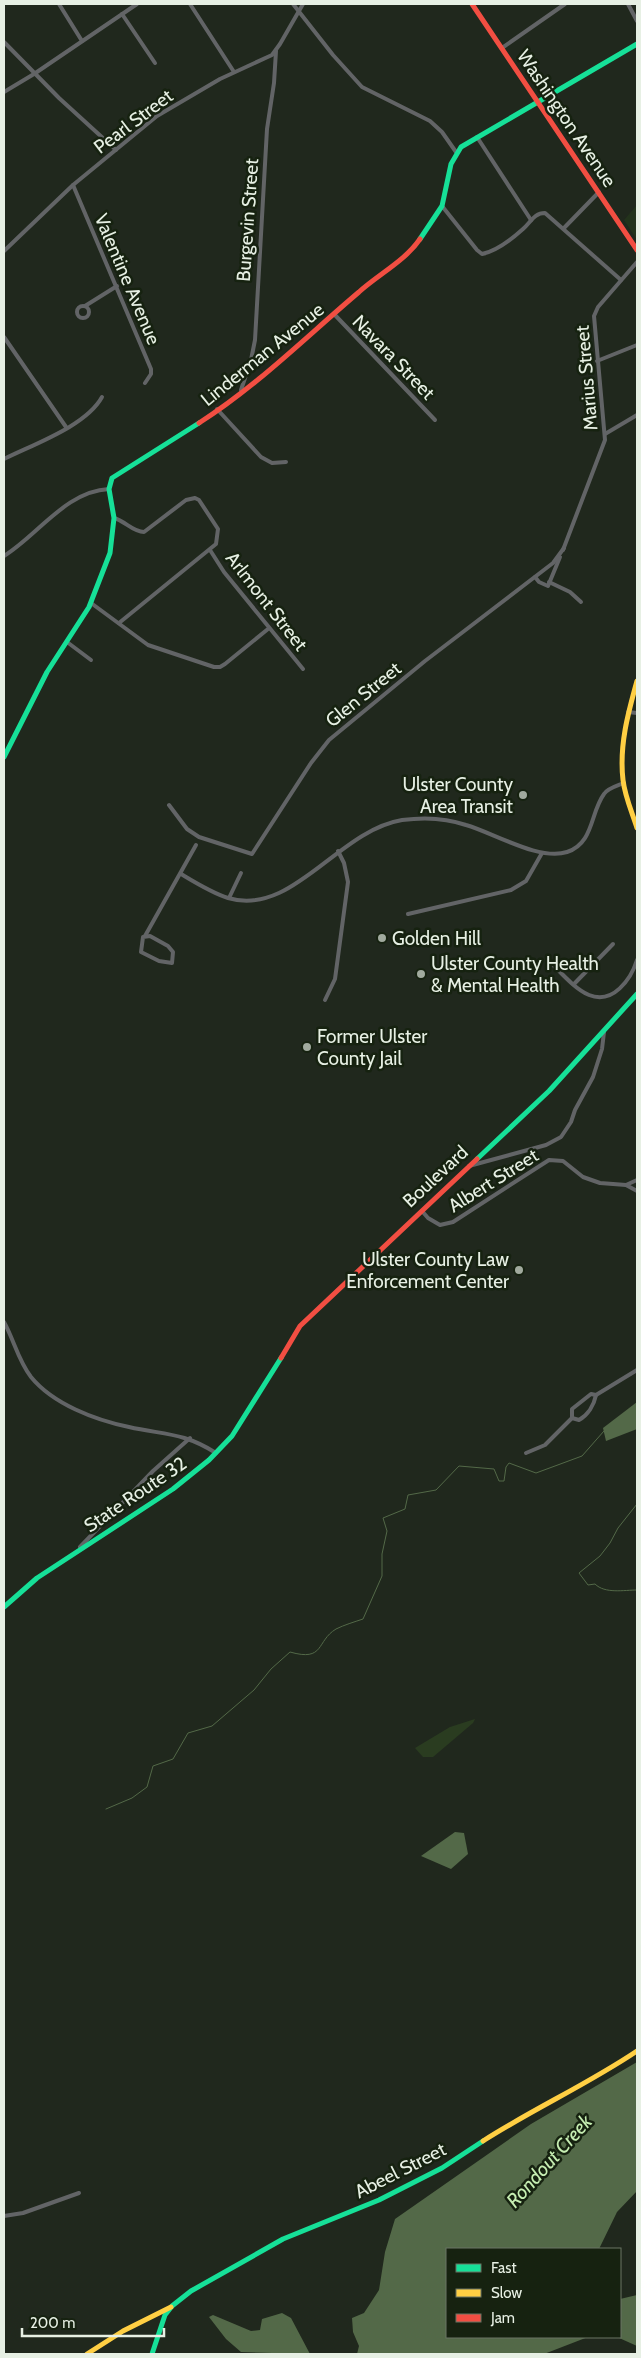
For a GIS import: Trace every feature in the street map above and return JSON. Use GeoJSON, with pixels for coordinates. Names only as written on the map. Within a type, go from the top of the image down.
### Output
{"type":"FeatureCollection","features":[{"type":"Feature","properties":{"kind":"main road","name":"Washington Avenue"},"geometry":{"type":"LineString","coordinates":[[472,4],[637,250]]}},
{"type":"Feature","properties":{"kind":"main road"},"geometry":{"type":"LineString","coordinates":[[456,152],[637,44]]}},
{"type":"Feature","properties":{"kind":"main road","name":"Linderman Avenue"},"geometry":{"type":"LineString","coordinates":[[109,489],[112,478],[120,471],[190,429],[217,409],[293,351],[334,314],[413,249],[442,206],[451,164],[456,152]]}},
{"type":"Feature","properties":{"kind":"main road"},"geometry":{"type":"LineString","coordinates":[[4,757],[41,683],[91,602],[110,553],[114,518],[109,489]]}},
{"type":"Feature","properties":{"kind":"main road"},"geometry":{"type":"LineString","coordinates":[[637,681],[628,712],[622,751],[624,783],[637,828]]}},
{"type":"Feature","properties":{"kind":"main road","name":"Boulevard"},"geometry":{"type":"LineString","coordinates":[[263,1386],[300,1326],[467,1166],[549,1091],[637,994]]}},
{"type":"Feature","properties":{"kind":"main road","name":"State Route 32"},"geometry":{"type":"LineString","coordinates":[[4,1607],[37,1578],[173,1489],[216,1453],[237,1428],[263,1386]]}},
{"type":"Feature","properties":{"kind":"main road","name":"Abeel Street"},"geometry":{"type":"LineString","coordinates":[[172,2306],[191,2291],[283,2239],[379,2200],[442,2168],[526,2114],[613,2067],[637,2051]]}},
{"type":"Feature","properties":{"kind":"main road"},"geometry":{"type":"LineString","coordinates":[[87,2354],[123,2330],[172,2306]]}},
{"type":"Feature","properties":{"kind":"main road"},"geometry":{"type":"LineString","coordinates":[[152,2354],[160,2326],[172,2306]]}},
{"type":"Feature","properties":{"kind":"street"},"geometry":{"type":"LineString","coordinates":[[59,4],[82,41]]}},
{"type":"Feature","properties":{"kind":"street"},"geometry":{"type":"LineString","coordinates":[[4,92],[34,74],[137,4]]}},
{"type":"Feature","properties":{"kind":"street"},"geometry":{"type":"LineString","coordinates":[[190,4],[234,72]]}},
{"type":"Feature","properties":{"kind":"street"},"geometry":{"type":"LineString","coordinates":[[293,4],[362,87],[430,121],[456,152]]}},
{"type":"Feature","properties":{"kind":"street"},"geometry":{"type":"LineString","coordinates":[[276,51],[303,4]]}},
{"type":"Feature","properties":{"kind":"street"},"geometry":{"type":"LineString","coordinates":[[502,48],[565,4]]}},
{"type":"Feature","properties":{"kind":"street"},"geometry":{"type":"LineString","coordinates":[[628,4],[637,21]]}},
{"type":"Feature","properties":{"kind":"street"},"geometry":{"type":"LineString","coordinates":[[122,14],[154,63]]}},
{"type":"Feature","properties":{"kind":"street"},"geometry":{"type":"LineString","coordinates":[[4,42],[34,74],[116,150]]}},
{"type":"Feature","properties":{"kind":"street","name":"Pearl Street"},"geometry":{"type":"LineString","coordinates":[[4,251],[73,185],[157,116],[234,72],[276,51]]}},
{"type":"Feature","properties":{"kind":"street","name":"Burgevin Street"},"geometry":{"type":"LineString","coordinates":[[241,390],[252,360],[255,340],[266,129],[274,83],[276,51]]}},
{"type":"Feature","properties":{"kind":"street"},"geometry":{"type":"LineString","coordinates":[[477,138],[531,220]]}},
{"type":"Feature","properties":{"kind":"street","name":"Valentine Avenue"},"geometry":{"type":"LineString","coordinates":[[73,185],[150,369],[150,378],[145,383]]}},
{"type":"Feature","properties":{"kind":"street"},"geometry":{"type":"LineString","coordinates":[[564,228],[599,192]]}},
{"type":"Feature","properties":{"kind":"street"},"geometry":{"type":"LineString","coordinates":[[442,206],[482,254],[496,249],[540,213],[545,213],[620,280]]}},
{"type":"Feature","properties":{"kind":"street","name":"Marius Street"},"geometry":{"type":"LineString","coordinates":[[549,584],[602,451],[605,434],[594,316],[598,307],[637,262]]}},
{"type":"Feature","properties":{"kind":"street"},"geometry":{"type":"LineString","coordinates":[[85,306],[116,286]]}},
{"type":"Feature","properties":{"kind":"street","name":"Navara Street"},"geometry":{"type":"LineString","coordinates":[[334,314],[435,420]]}},
{"type":"Feature","properties":{"kind":"street"},"geometry":{"type":"LineString","coordinates":[[4,337],[66,427]]}},
{"type":"Feature","properties":{"kind":"street"},"geometry":{"type":"LineString","coordinates":[[597,361],[637,345]]}},
{"type":"Feature","properties":{"kind":"street"},"geometry":{"type":"LineString","coordinates":[[4,459],[91,412],[102,397]]}},
{"type":"Feature","properties":{"kind":"street"},"geometry":{"type":"LineString","coordinates":[[217,409],[261,457],[272,463],[286,462]]}},
{"type":"Feature","properties":{"kind":"street"},"geometry":{"type":"LineString","coordinates":[[605,434],[637,415]]}},
{"type":"Feature","properties":{"kind":"street"},"geometry":{"type":"LineString","coordinates":[[4,556],[75,500],[92,492],[109,489]]}},
{"type":"Feature","properties":{"kind":"street"},"geometry":{"type":"LineString","coordinates":[[114,518],[122,520],[133,528],[144,532],[186,500],[195,498],[199,500],[218,529],[216,544],[210,550],[119,623]]}},
{"type":"Feature","properties":{"kind":"street","name":"Glen Street"},"geometry":{"type":"LineString","coordinates":[[169,805],[186,829],[199,837],[252,854],[310,763],[329,740],[425,661],[553,563],[564,548]]}},
{"type":"Feature","properties":{"kind":"street","name":"Arlmont Street"},"geometry":{"type":"LineString","coordinates":[[210,550],[224,572],[268,629],[303,669]]}},
{"type":"Feature","properties":{"kind":"street"},"geometry":{"type":"LineString","coordinates":[[534,578],[570,592],[581,602]]}},
{"type":"Feature","properties":{"kind":"street"},"geometry":{"type":"LineString","coordinates":[[91,602],[148,645],[218,668],[268,629]]}},
{"type":"Feature","properties":{"kind":"street"},"geometry":{"type":"LineString","coordinates":[[67,642],[91,660]]}},
{"type":"Feature","properties":{"kind":"street"},"geometry":{"type":"LineString","coordinates":[[628,712],[637,713]]}},
{"type":"Feature","properties":{"kind":"street"},"geometry":{"type":"LineString","coordinates":[[181,874],[211,891],[229,898],[253,901],[278,895],[288,890],[338,851],[365,833],[390,823],[416,819],[436,819],[464,824],[542,853],[560,854],[578,848],[584,841],[605,792],[624,783]]}},
{"type":"Feature","properties":{"kind":"street"},"geometry":{"type":"LineString","coordinates":[[145,936],[150,936],[171,948],[173,952],[172,962],[159,962],[141,952],[141,942],[196,845]]}},
{"type":"Feature","properties":{"kind":"street"},"geometry":{"type":"LineString","coordinates":[[325,1000],[335,979],[348,882],[347,873],[338,851]]}},
{"type":"Feature","properties":{"kind":"street"},"geometry":{"type":"LineString","coordinates":[[408,914],[511,890],[526,881],[542,853]]}},
{"type":"Feature","properties":{"kind":"street"},"geometry":{"type":"LineString","coordinates":[[229,898],[241,874]]}},
{"type":"Feature","properties":{"kind":"street"},"geometry":{"type":"LineString","coordinates":[[574,984],[613,944]]}},
{"type":"Feature","properties":{"kind":"street"},"geometry":{"type":"LineString","coordinates":[[547,959],[588,994],[603,997],[610,995],[623,985],[637,960]]}},
{"type":"Feature","properties":{"kind":"street"},"geometry":{"type":"LineString","coordinates":[[467,1166],[546,1145],[561,1137],[572,1122],[593,1077],[602,1049],[604,1032]]}},
{"type":"Feature","properties":{"kind":"street","name":"Albert Street"},"geometry":{"type":"LineString","coordinates":[[421,1210],[440,1225],[453,1222],[549,1160],[563,1161],[588,1180],[616,1186],[626,1185],[637,1180]]}},
{"type":"Feature","properties":{"kind":"street"},"geometry":{"type":"LineString","coordinates":[[626,1185],[637,1191]]}},
{"type":"Feature","properties":{"kind":"street"},"geometry":{"type":"LineString","coordinates":[[4,1322],[23,1364],[32,1377],[64,1403],[87,1414],[126,1427],[190,1438],[216,1453]]}},
{"type":"Feature","properties":{"kind":"street"},"geometry":{"type":"LineString","coordinates":[[526,1453],[545,1445],[572,1418],[572,1409],[591,1394],[596,1395],[637,1370]]}},
{"type":"Feature","properties":{"kind":"street"},"geometry":{"type":"LineString","coordinates":[[572,1418],[582,1419],[594,1403],[596,1395]]}},
{"type":"Feature","properties":{"kind":"street"},"geometry":{"type":"LineString","coordinates":[[77,1551],[154,1471],[190,1438]]}},
{"type":"Feature","properties":{"kind":"street"},"geometry":{"type":"LineString","coordinates":[[4,2216],[23,2213],[79,2193]]}},
{"type":"Feature","properties":{"kind":"shaded area"},"geometry":{"type":"Polygon","coordinates":[[[637,205],[637,240],[624,220],[637,205]]]}},
{"type":"Feature","properties":{"kind":"shaded area"},"geometry":{"type":"Polygon","coordinates":[[[475,1719],[473,1723],[433,1757],[423,1757],[415,1748],[450,1727],[475,1719]]]}},
{"type":"Feature","properties":{"kind":"water"},"geometry":{"type":"Polygon","coordinates":[[[637,1402],[637,1429],[606,1441],[603,1428],[637,1402]]]}},
{"type":"Feature","properties":{"kind":"water"},"geometry":{"type":"Polygon","coordinates":[[[455,1832],[464,1833],[468,1854],[451,1869],[421,1856],[455,1832]]]}},
{"type":"Feature","properties":{"kind":"water","name":"Rondout Creek"},"geometry":{"type":"Polygon","coordinates":[[[637,2062],[637,2191],[617,2212],[599,2248],[446,2248],[446,2338],[585,2338],[544,2354],[357,2354],[359,2346],[353,2332],[352,2318],[364,2313],[379,2290],[385,2252],[395,2219],[531,2124],[637,2062]]]}},
{"type":"Feature","properties":{"kind":"water"},"geometry":{"type":"Polygon","coordinates":[[[637,2295],[637,2346],[619,2338],[621,2338],[621,2299],[637,2295]]]}},
{"type":"Feature","properties":{"kind":"water"},"geometry":{"type":"Polygon","coordinates":[[[282,2313],[291,2318],[310,2354],[241,2352],[226,2339],[209,2317],[213,2315],[251,2331],[260,2330],[262,2319],[282,2313]]]}},
{"type":"Feature","properties":{"kind":"waterway"},"geometry":{"type":"LineString","coordinates":[[106,1809],[132,1798],[147,1787],[153,1766],[173,1759],[188,1733],[212,1726],[254,1690],[271,1669],[290,1652],[301,1654],[315,1652],[336,1629],[363,1619],[382,1576],[382,1554],[387,1531],[383,1518],[405,1509],[408,1495],[436,1490],[459,1466],[494,1469],[499,1481],[504,1481],[506,1467],[509,1463],[536,1473],[582,1456],[604,1431]]}},
{"type":"Feature","properties":{"kind":"waterway"},"geometry":{"type":"LineString","coordinates":[[637,1504],[618,1528],[600,1556],[579,1573],[588,1585],[595,1584],[609,1590],[637,1590]]}},
{"type":"Feature","properties":{"kind":"traffic: fast"},"geometry":{"type":"LineString","coordinates":[[420,239],[442,206],[451,164],[461,147],[637,44]]}},
{"type":"Feature","properties":{"kind":"traffic: fast"},"geometry":{"type":"LineString","coordinates":[[4,757],[47,672],[89,607],[110,553],[114,518],[109,489],[112,478],[199,423]]}},
{"type":"Feature","properties":{"kind":"traffic: fast"},"geometry":{"type":"LineString","coordinates":[[477,1159],[549,1091],[637,994]]}},
{"type":"Feature","properties":{"kind":"traffic: fast"},"geometry":{"type":"LineString","coordinates":[[4,1607],[37,1578],[173,1489],[209,1460],[232,1436],[281,1358]]}},
{"type":"Feature","properties":{"kind":"traffic: fast"},"geometry":{"type":"LineString","coordinates":[[152,2354],[165,2315],[172,2306],[191,2291],[283,2239],[379,2200],[442,2168],[483,2141]]}},
{"type":"Feature","properties":{"kind":"traffic: slow"},"geometry":{"type":"LineString","coordinates":[[637,681],[630,705],[622,755],[625,792],[637,828]]}},
{"type":"Feature","properties":{"kind":"traffic: slow"},"geometry":{"type":"LineString","coordinates":[[483,2141],[637,2051]]}},
{"type":"Feature","properties":{"kind":"traffic: slow"},"geometry":{"type":"LineString","coordinates":[[87,2354],[123,2331],[171,2307]]}},
{"type":"Feature","properties":{"kind":"traffic: jam"},"geometry":{"type":"LineString","coordinates":[[472,4],[637,250]]}},
{"type":"Feature","properties":{"kind":"traffic: jam"},"geometry":{"type":"LineString","coordinates":[[199,423],[261,377],[367,285],[399,261],[420,239]]}},
{"type":"Feature","properties":{"kind":"traffic: jam"},"geometry":{"type":"LineString","coordinates":[[281,1358],[300,1326],[477,1159]]}},
{"type":"Feature","properties":{"kind":"place","name":"Ulster County Area Transit"},"geometry":{"type":"Point","coordinates":[523,795]}},
{"type":"Feature","properties":{"kind":"place","name":"Golden Hill"},"geometry":{"type":"Point","coordinates":[382,938]}},
{"type":"Feature","properties":{"kind":"place","name":"Ulster County Health & Mental Health"},"geometry":{"type":"Point","coordinates":[421,974]}},
{"type":"Feature","properties":{"kind":"place","name":"Former Ulster County Jail"},"geometry":{"type":"Point","coordinates":[307,1047]}},
{"type":"Feature","properties":{"kind":"place","name":"Ulster County Law Enforcement Center"},"geometry":{"type":"Point","coordinates":[519,1270]}}]}
